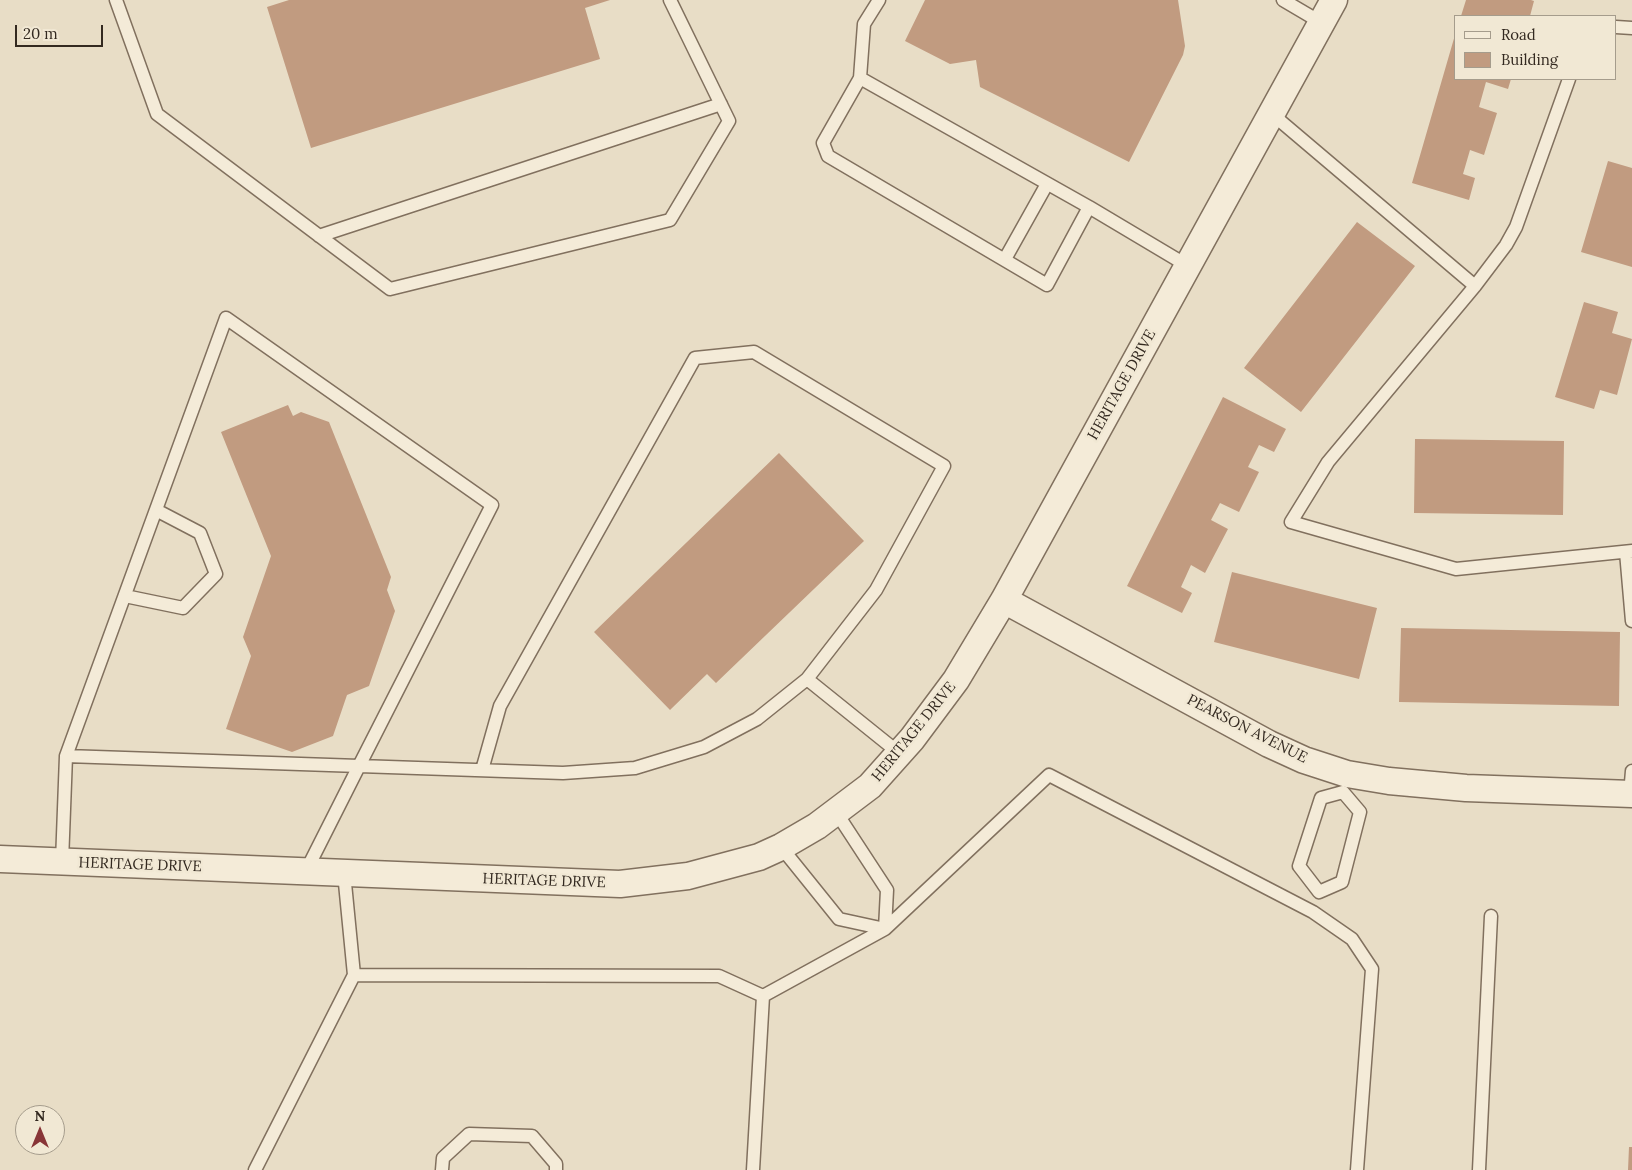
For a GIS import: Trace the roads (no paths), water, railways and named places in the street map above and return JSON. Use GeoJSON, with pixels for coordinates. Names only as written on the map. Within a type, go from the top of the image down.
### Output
{"type":"FeatureCollection","features":[{"type":"Feature","properties":{"kind":"street","name":"HERITAGE DRIVE"},"geometry":{"type":"LineString","coordinates":[[0,859],[620,884],[688,876],[759,857],[781,847],[817,826],[870,786],[912,738],[956,680],[1004,600],[1334,0]]}},
{"type":"Feature","properties":{"kind":"street","name":"PEARSON AVENUE"},"geometry":{"type":"LineString","coordinates":[[1004,600],[1269,744],[1304,760],[1345,783],[1389,781],[1466,788],[1632,787]]}},
{"type":"Feature","properties":{"kind":"lane"},"geometry":{"type":"LineString","coordinates":[[116,0],[157,114],[390,290],[670,220],[729,121],[670,0]]}},
{"type":"Feature","properties":{"kind":"lane"},"geometry":{"type":"LineString","coordinates":[[879,0],[864,24],[860,78],[823,142],[828,156],[1047,284],[1089,207]]}},
{"type":"Feature","properties":{"kind":"lane"},"geometry":{"type":"LineString","coordinates":[[1283,0],[1322,23]]}},
{"type":"Feature","properties":{"kind":"lane"},"geometry":{"type":"LineString","coordinates":[[1617,26],[1632,28]]}},
{"type":"Feature","properties":{"kind":"lane"},"geometry":{"type":"LineString","coordinates":[[860,78],[1089,207],[1188,266]]}},
{"type":"Feature","properties":{"kind":"lane"},"geometry":{"type":"LineString","coordinates":[[1569,80],[1516,227],[1506,245],[1475,286],[1328,462],[1291,522],[1456,569],[1629,551],[1632,621]]}},
{"type":"Feature","properties":{"kind":"lane"},"geometry":{"type":"LineString","coordinates":[[319,236],[721,104]]}},
{"type":"Feature","properties":{"kind":"lane"},"geometry":{"type":"LineString","coordinates":[[1272,114],[1475,286]]}},
{"type":"Feature","properties":{"kind":"lane"},"geometry":{"type":"LineString","coordinates":[[1005,259],[1047,184]]}},
{"type":"Feature","properties":{"kind":"lane"},"geometry":{"type":"LineString","coordinates":[[62,862],[66,756],[226,318],[492,505],[306,871]]}},
{"type":"Feature","properties":{"kind":"lane"},"geometry":{"type":"LineString","coordinates":[[66,756],[563,773],[635,768],[704,747],[757,719],[807,679],[876,590],[944,466],[754,352],[694,358],[500,706],[482,770]]}},
{"type":"Feature","properties":{"kind":"lane"},"geometry":{"type":"LineString","coordinates":[[125,596],[183,608],[216,574],[200,533],[156,510]]}},
{"type":"Feature","properties":{"kind":"lane"},"geometry":{"type":"LineString","coordinates":[[807,679],[899,753]]}},
{"type":"Feature","properties":{"kind":"lane"},"geometry":{"type":"LineString","coordinates":[[763,996],[884,929],[1049,775],[1313,912],[1352,939],[1372,969],[1358,1170]]}},
{"type":"Feature","properties":{"kind":"lane"},"geometry":{"type":"LineString","coordinates":[[1313,912],[1319,892],[1342,882],[1360,812],[1345,783],[1321,798],[1299,866],[1319,892]]}},
{"type":"Feature","properties":{"kind":"lane"},"geometry":{"type":"LineString","coordinates":[[836,812],[887,890],[884,929]]}},
{"type":"Feature","properties":{"kind":"lane"},"geometry":{"type":"LineString","coordinates":[[781,847],[839,919],[884,929]]}},
{"type":"Feature","properties":{"kind":"lane"},"geometry":{"type":"LineString","coordinates":[[256,1170],[354,975],[344,873]]}},
{"type":"Feature","properties":{"kind":"lane"},"geometry":{"type":"LineString","coordinates":[[1479,1170],[1491,916]]}},
{"type":"Feature","properties":{"kind":"lane"},"geometry":{"type":"LineString","coordinates":[[354,975],[719,976],[763,996]]}},
{"type":"Feature","properties":{"kind":"lane"},"geometry":{"type":"LineString","coordinates":[[753,1170],[763,996]]}},
{"type":"Feature","properties":{"kind":"lane"},"geometry":{"type":"LineString","coordinates":[[442,1170],[443,1158],[469,1134],[532,1136],[556,1164],[556,1170]]}}]}
